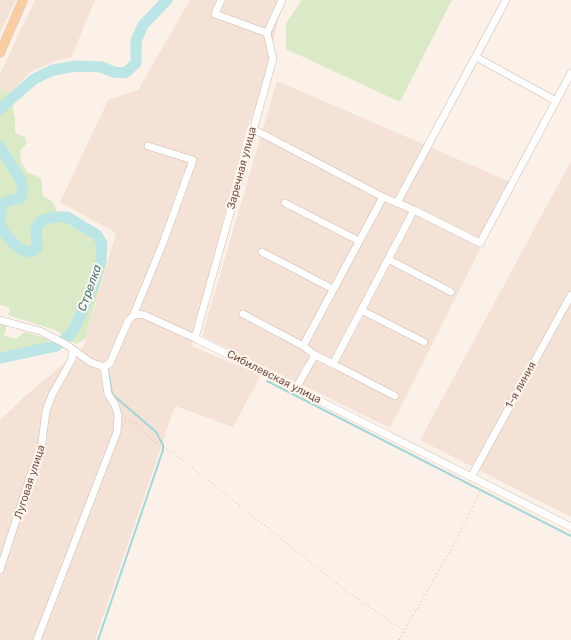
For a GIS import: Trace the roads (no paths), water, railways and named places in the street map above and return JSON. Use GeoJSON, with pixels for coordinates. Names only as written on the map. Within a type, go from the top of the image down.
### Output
{"type":"FeatureCollection","features":[{"type":"Feature","properties":{"kind":"main road"},"geometry":{"type":"LineString","coordinates":[[0,53],[23,0]]}},
{"type":"Feature","properties":{"kind":"street"},"geometry":{"type":"LineString","coordinates":[[221,0],[215,14],[267,33],[282,0]]}},
{"type":"Feature","properties":{"kind":"street"},"geometry":{"type":"LineString","coordinates":[[397,203],[506,0]]}},
{"type":"Feature","properties":{"kind":"street","name":"Заречная улица"},"geometry":{"type":"LineString","coordinates":[[195,338],[273,59],[267,33]]}},
{"type":"Feature","properties":{"kind":"street"},"geometry":{"type":"LineString","coordinates":[[476,57],[556,101]]}},
{"type":"Feature","properties":{"kind":"street"},"geometry":{"type":"LineString","coordinates":[[253,129],[383,197],[414,210],[480,243],[571,73]]}},
{"type":"Feature","properties":{"kind":"street"},"geometry":{"type":"LineString","coordinates":[[104,367],[110,363],[126,327],[133,316],[163,243],[193,160],[148,146]]}},
{"type":"Feature","properties":{"kind":"street"},"geometry":{"type":"LineString","coordinates":[[303,346],[383,197]]}},
{"type":"Feature","properties":{"kind":"street"},"geometry":{"type":"LineString","coordinates":[[285,203],[359,241]]}},
{"type":"Feature","properties":{"kind":"street"},"geometry":{"type":"LineString","coordinates":[[333,364],[414,210]]}},
{"type":"Feature","properties":{"kind":"street"},"geometry":{"type":"LineString","coordinates":[[262,252],[333,289]]}},
{"type":"Feature","properties":{"kind":"street"},"geometry":{"type":"LineString","coordinates":[[388,259],[451,292]]}},
{"type":"Feature","properties":{"kind":"street","name":"1-я линия"},"geometry":{"type":"LineString","coordinates":[[471,477],[571,295]]}},
{"type":"Feature","properties":{"kind":"street"},"geometry":{"type":"LineString","coordinates":[[362,310],[424,342]]}},
{"type":"Feature","properties":{"kind":"street","name":"Сибилевская улица"},"geometry":{"type":"LineString","coordinates":[[133,316],[138,314],[144,315],[195,338],[571,526]]}},
{"type":"Feature","properties":{"kind":"street"},"geometry":{"type":"LineString","coordinates":[[243,314],[303,346],[315,355],[395,396]]}},
{"type":"Feature","properties":{"kind":"street"},"geometry":{"type":"LineString","coordinates":[[0,320],[40,331],[70,347],[90,362],[104,367]]}},
{"type":"Feature","properties":{"kind":"street","name":"Луговая улица"},"geometry":{"type":"LineString","coordinates":[[0,570],[31,474],[41,450],[46,411],[52,395],[72,359],[70,347]]}},
{"type":"Feature","properties":{"kind":"street"},"geometry":{"type":"LineString","coordinates":[[296,388],[315,355]]}},
{"type":"Feature","properties":{"kind":"street"},"geometry":{"type":"LineString","coordinates":[[37,640],[118,432],[118,415],[115,405],[108,394],[104,367]]}},
{"type":"Feature","properties":{"kind":"waterway","name":"Стрелка"},"geometry":{"type":"LineString","coordinates":[[0,109],[34,79],[53,70],[76,66],[101,67],[114,72],[125,73],[136,63],[136,41],[143,25],[167,0]]}},
{"type":"Feature","properties":{"kind":"waterway","name":"Стрелка"},"geometry":{"type":"LineString","coordinates":[[0,147],[21,181],[23,190],[20,198],[7,201],[1,207],[0,221]]}},
{"type":"Feature","properties":{"kind":"waterway","name":"Стрелка"},"geometry":{"type":"LineString","coordinates":[[0,224],[7,237],[22,250],[31,252],[37,248],[36,228],[41,221],[53,217],[67,217],[97,235],[102,244],[101,261],[91,292],[76,325],[68,337],[56,346],[0,358]]}},
{"type":"Feature","properties":{"kind":"waterway"},"geometry":{"type":"LineString","coordinates":[[98,640],[163,450],[163,445],[156,432],[112,394],[109,375]]}},
{"type":"Feature","properties":{"kind":"waterway"},"geometry":{"type":"LineString","coordinates":[[267,381],[571,536]]}}]}
